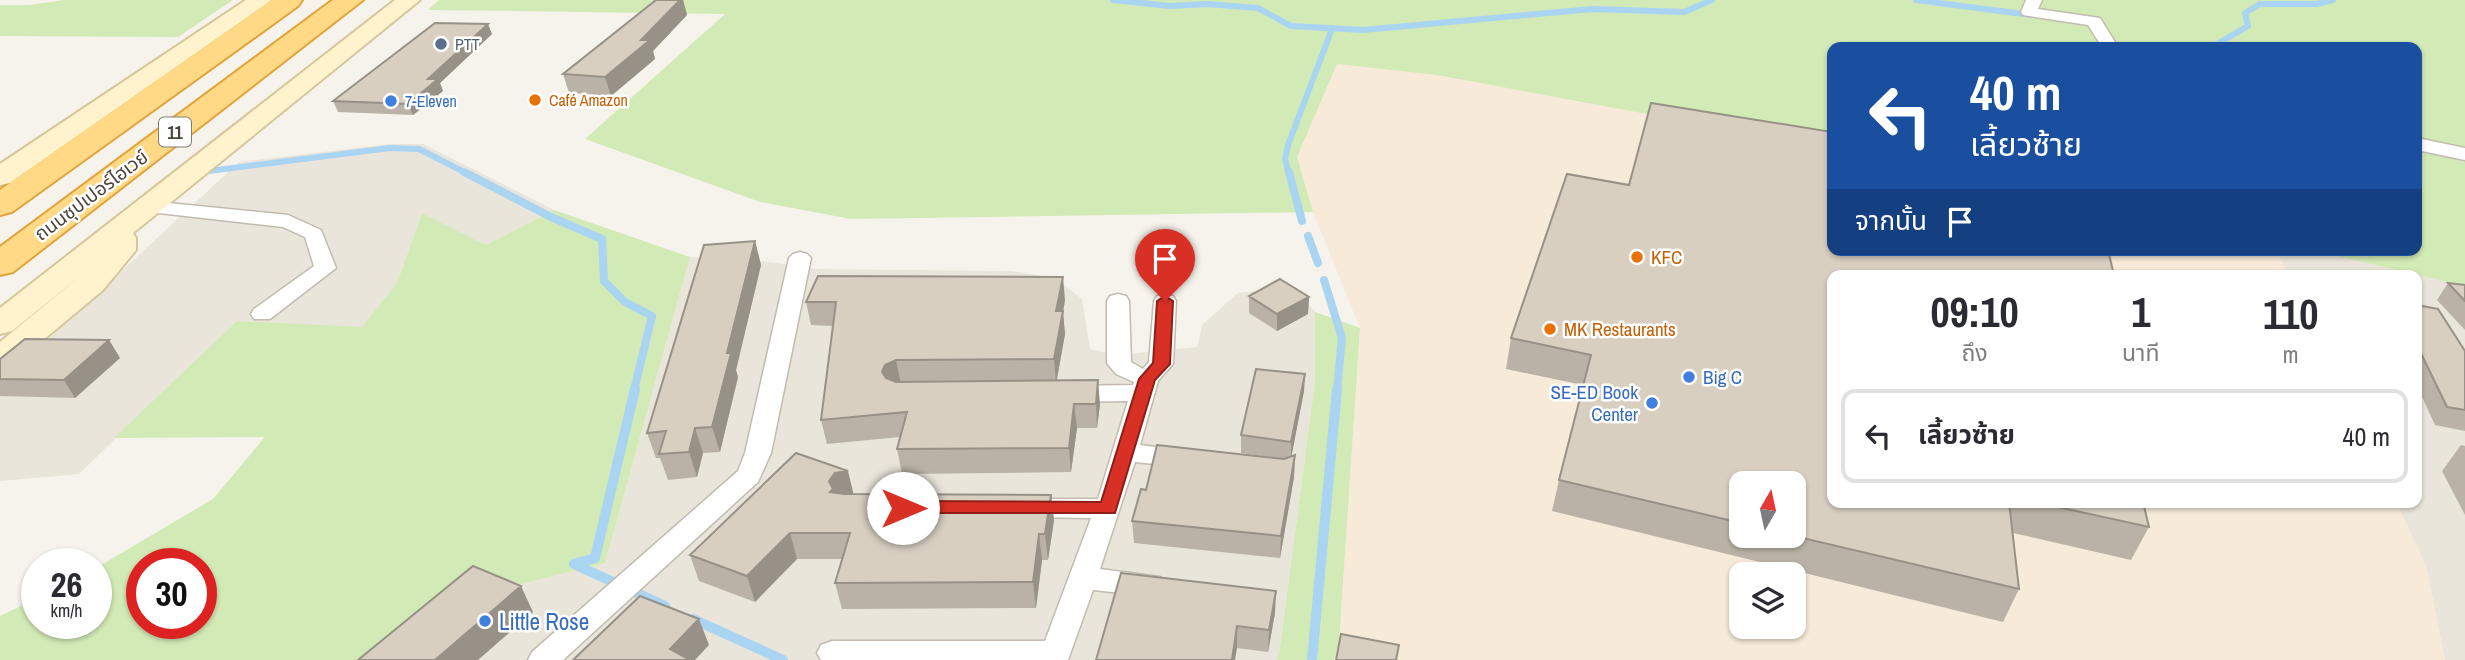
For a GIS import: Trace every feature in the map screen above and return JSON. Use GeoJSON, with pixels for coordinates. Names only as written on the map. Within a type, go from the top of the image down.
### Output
{"type":"FeatureCollection","features":[{"type":"Feature","properties":{"kind":"highway","name":"11"},"geometry":{"type":"LineString","coordinates":[[0,205],[289,0]]}},
{"type":"Feature","properties":{"kind":"highway","name":"ถนนซุปเปอร์ไฮเวย์"},"geometry":{"type":"LineString","coordinates":[[0,264],[350,0]]}},
{"type":"Feature","properties":{"kind":"main road"},"geometry":{"type":"LineString","coordinates":[[0,177],[261,0]]}},
{"type":"Feature","properties":{"kind":"main road"},"geometry":{"type":"LineString","coordinates":[[0,324],[409,0]]}},
{"type":"Feature","properties":{"kind":"main road"},"geometry":{"type":"LineString","coordinates":[[0,359],[92,284],[121,250],[121,228]]}},
{"type":"Feature","properties":{"kind":"street"},"geometry":{"type":"LineString","coordinates":[[2034,0],[2029,12],[2094,21],[2107,42]]}},
{"type":"Feature","properties":{"kind":"street"},"geometry":{"type":"LineString","coordinates":[[2422,145],[2465,154]]}},
{"type":"Feature","properties":{"kind":"street"},"geometry":{"type":"LineString","coordinates":[[148,207],[288,221],[314,234],[325,268],[262,314]]}},
{"type":"Feature","properties":{"kind":"street"},"geometry":{"type":"LineString","coordinates":[[543,660],[749,476],[758,453],[800,258]]}},
{"type":"Feature","properties":{"kind":"street"},"geometry":{"type":"LineString","coordinates":[[792,291],[819,291]]}},
{"type":"Feature","properties":{"kind":"street"},"geometry":{"type":"LineString","coordinates":[[1118,301],[1119,363],[1145,386]]}},
{"type":"Feature","properties":{"kind":"street"},"geometry":{"type":"LineString","coordinates":[[832,653],[1054,657],[1108,509],[1145,386],[1161,364],[1165,301]]}},
{"type":"Feature","properties":{"kind":"street"},"geometry":{"type":"LineString","coordinates":[[1049,394],[1145,386]]}},
{"type":"Feature","properties":{"kind":"street"},"geometry":{"type":"LineString","coordinates":[[1125,452],[1205,461]]}},
{"type":"Feature","properties":{"kind":"street"},"geometry":{"type":"LineString","coordinates":[[1000,508],[1108,509]]}},
{"type":"Feature","properties":{"kind":"street"},"geometry":{"type":"LineString","coordinates":[[1083,578],[1177,588]]}},
{"type":"Feature","properties":{"kind":"shaded area"},"geometry":{"type":"Polygon","coordinates":[[[1337,64],[1437,75],[1695,123],[1585,386],[1553,511],[1761,562],[1729,562],[1729,639],[1806,639],[1806,573],[2002,621],[1993,528],[2089,508],[2399,508],[2426,566],[2445,660],[1334,660],[1339,643],[1360,328],[1313,212],[1297,157],[1337,64]]]}},
{"type":"Feature","properties":{"kind":"shaded area"},"geometry":{"type":"Polygon","coordinates":[[[390,144],[423,144],[554,210],[486,245],[422,213],[397,283],[362,328],[237,321],[79,474],[0,481],[0,384],[239,162],[390,144]]]}},
{"type":"Feature","properties":{"kind":"shaded area"},"geometry":{"type":"Polygon","coordinates":[[[2088,256],[2279,256],[2286,270],[2092,270],[2088,256]]]}},
{"type":"Feature","properties":{"kind":"shaded area"},"geometry":{"type":"Polygon","coordinates":[[[2279,256],[2338,256],[2397,270],[2286,270],[2279,256]]]}},
{"type":"Feature","properties":{"kind":"shaded area"},"geometry":{"type":"Polygon","coordinates":[[[690,257],[748,259],[816,269],[1011,271],[1055,278],[1082,299],[1090,349],[1118,355],[1197,347],[1202,325],[1238,293],[1293,287],[1315,312],[1315,381],[1279,655],[1276,660],[397,660],[478,595],[605,563],[690,257]]]}},
{"type":"Feature","properties":{"kind":"shaded area"},"geometry":{"type":"Polygon","coordinates":[[[2422,276],[2465,286],[2465,660],[2445,660],[2426,566],[2399,508],[2422,508],[2422,276]]]}},
{"type":"Feature","properties":{"kind":"green space"},"geometry":{"type":"Polygon","coordinates":[[[65,0],[233,0],[178,37],[0,36],[0,5],[29,5],[65,0]]]}},
{"type":"Feature","properties":{"kind":"green space"},"geometry":{"type":"Polygon","coordinates":[[[439,0],[2465,0],[2465,286],[2422,276],[2422,270],[2397,270],[2337,256],[2422,256],[2422,42],[1827,42],[1827,142],[1695,123],[1437,75],[1337,64],[1297,157],[1313,212],[851,219],[760,202],[585,139],[725,14],[428,10],[439,0]]]}},
{"type":"Feature","properties":{"kind":"green space"},"geometry":{"type":"Polygon","coordinates":[[[554,210],[690,257],[605,563],[478,595],[397,660],[0,660],[0,616],[21,606],[21,639],[112,639],[112,559],[126,550],[126,639],[217,639],[217,548],[130,548],[213,499],[265,437],[114,438],[237,321],[362,327],[397,283],[422,213],[486,245],[554,210]]]}},
{"type":"Feature","properties":{"kind":"green space"},"geometry":{"type":"Polygon","coordinates":[[[1315,312],[1360,328],[1339,643],[1334,660],[1276,660],[1279,655],[1315,381],[1315,312]]]}},
{"type":"Feature","properties":{"kind":"building"},"geometry":{"type":"Polygon","coordinates":[[[656,0],[680,0],[641,40],[650,40],[605,77],[563,74],[656,0]]]}},
{"type":"Feature","properties":{"kind":"building"},"geometry":{"type":"Polygon","coordinates":[[[435,23],[488,24],[428,79],[438,79],[408,104],[333,101],[435,23]]]}},
{"type":"Feature","properties":{"kind":"building","name":"Big C"},"geometry":{"type":"Polygon","coordinates":[[[1651,103],[1827,131],[1827,256],[2109,256],[2113,270],[1827,270],[1827,508],[2010,508],[2019,589],[1806,539],[1806,471],[1729,471],[1729,520],[1559,480],[1591,355],[1511,338],[1567,174],[1629,185],[1651,103]]]}},
{"type":"Feature","properties":{"kind":"building"},"geometry":{"type":"Polygon","coordinates":[[[755,241],[712,427],[695,428],[689,452],[659,454],[666,431],[647,433],[704,245],[755,241]]]}},
{"type":"Feature","properties":{"kind":"building"},"geometry":{"type":"Polygon","coordinates":[[[818,276],[1063,277],[1056,311],[1063,311],[1054,359],[896,360],[885,365],[882,372],[886,378],[896,382],[1098,380],[1096,404],[1074,404],[1069,448],[897,449],[907,412],[821,420],[836,302],[806,302],[818,276]]]}},
{"type":"Feature","properties":{"kind":"building"},"geometry":{"type":"Polygon","coordinates":[[[1280,279],[1309,297],[1277,314],[1249,296],[1280,279]]]}},
{"type":"Feature","properties":{"kind":"building"},"geometry":{"type":"Polygon","coordinates":[[[2448,283],[2465,285],[2465,301],[2448,283]]]}},
{"type":"Feature","properties":{"kind":"building"},"geometry":{"type":"Polygon","coordinates":[[[2422,306],[2438,309],[2465,351],[2465,410],[2447,407],[2422,355],[2422,306]]]}},
{"type":"Feature","properties":{"kind":"building"},"geometry":{"type":"Polygon","coordinates":[[[25,339],[109,340],[64,380],[0,379],[0,359],[25,339]]]}},
{"type":"Feature","properties":{"kind":"building"},"geometry":{"type":"Polygon","coordinates":[[[1256,369],[1305,374],[1291,442],[1241,435],[1256,369]]]}},
{"type":"Feature","properties":{"kind":"building"},"geometry":{"type":"Polygon","coordinates":[[[1157,445],[1284,459],[1295,455],[1281,536],[1132,521],[1141,489],[1146,490],[1157,445]]]}},
{"type":"Feature","properties":{"kind":"building"},"geometry":{"type":"Polygon","coordinates":[[[796,453],[848,471],[835,473],[829,481],[833,489],[830,492],[1051,495],[1045,534],[1039,534],[1033,582],[835,583],[850,533],[790,533],[747,576],[690,555],[796,453]]]}},
{"type":"Feature","properties":{"kind":"building"},"geometry":{"type":"Polygon","coordinates":[[[2062,508],[2144,508],[2149,527],[2062,508]]]}},
{"type":"Feature","properties":{"kind":"building"},"geometry":{"type":"Polygon","coordinates":[[[473,566],[521,586],[435,660],[358,660],[473,566]]]}},
{"type":"Feature","properties":{"kind":"building"},"geometry":{"type":"Polygon","coordinates":[[[1121,573],[1276,591],[1269,630],[1237,626],[1232,660],[1096,660],[1121,573]]]}},
{"type":"Feature","properties":{"kind":"building"},"geometry":{"type":"Polygon","coordinates":[[[640,596],[699,619],[670,649],[690,660],[573,660],[640,596]]]}},
{"type":"Feature","properties":{"kind":"building"},"geometry":{"type":"Polygon","coordinates":[[[1341,634],[1399,645],[1396,660],[1336,660],[1341,634]]]}},
{"type":"Feature","properties":{"kind":"waterway"},"geometry":{"type":"LineString","coordinates":[[1113,0],[1170,6],[1207,4],[1258,8],[1291,26],[1363,30],[1592,9],[1684,12],[1712,0]]}},
{"type":"Feature","properties":{"kind":"waterway"},"geometry":{"type":"LineString","coordinates":[[1916,0],[2031,15]]}},
{"type":"Feature","properties":{"kind":"waterway"},"geometry":{"type":"LineString","coordinates":[[2221,42],[2248,26],[2245,13],[2260,4],[2317,4],[2333,0]]}},
{"type":"Feature","properties":{"kind":"waterway"},"geometry":{"type":"LineString","coordinates":[[1289,174],[1285,159],[1288,145],[1332,29]]}},
{"type":"Feature","properties":{"kind":"waterway"},"geometry":{"type":"LineString","coordinates":[[201,172],[390,148],[419,149],[468,174]]}},
{"type":"Feature","properties":{"kind":"waterway"},"geometry":{"type":"LineString","coordinates":[[464,172],[551,217],[602,239],[604,281],[625,302],[652,316],[634,390]]}},
{"type":"Feature","properties":{"kind":"waterway"},"geometry":{"type":"LineString","coordinates":[[1289,172],[1302,221]]}},
{"type":"Feature","properties":{"kind":"waterway"},"geometry":{"type":"LineString","coordinates":[[1308,236],[1318,263]]}},
{"type":"Feature","properties":{"kind":"waterway"},"geometry":{"type":"LineString","coordinates":[[1324,280],[1342,338],[1337,390]]}},
{"type":"Feature","properties":{"kind":"waterway"},"geometry":{"type":"LineString","coordinates":[[635,389],[595,558],[574,564],[665,606]]}},
{"type":"Feature","properties":{"kind":"waterway"},"geometry":{"type":"LineString","coordinates":[[1312,660],[1337,389]]}},
{"type":"Feature","properties":{"kind":"waterway"},"geometry":{"type":"LineString","coordinates":[[693,619],[783,660]]}},
{"type":"Feature","properties":{"kind":"place","name":"PTT"},"geometry":{"type":"Point","coordinates":[441,44]}},
{"type":"Feature","properties":{"kind":"place","name":"Café Amazon"},"geometry":{"type":"Point","coordinates":[535,100]}},
{"type":"Feature","properties":{"kind":"place","name":"7-Eleven"},"geometry":{"type":"Point","coordinates":[391,101]}},
{"type":"Feature","properties":{"kind":"place","name":"KFC"},"geometry":{"type":"Point","coordinates":[1637,257]}},
{"type":"Feature","properties":{"kind":"place","name":"MK Restaurants"},"geometry":{"type":"Point","coordinates":[1550,329]}},
{"type":"Feature","properties":{"kind":"place","name":"Big C"},"geometry":{"type":"Point","coordinates":[1689,377]}},
{"type":"Feature","properties":{"kind":"place","name":"SE-ED Book Center"},"geometry":{"type":"Point","coordinates":[1652,403]}},
{"type":"Feature","properties":{"kind":"place","name":"Little Rose"},"geometry":{"type":"Point","coordinates":[485,621]}},
{"type":"Feature","properties":{"kind":"route"},"geometry":{"type":"LineString","coordinates":[[903,508],[1108,509],[1147,379],[1161,364],[1165,301]]}}]}
